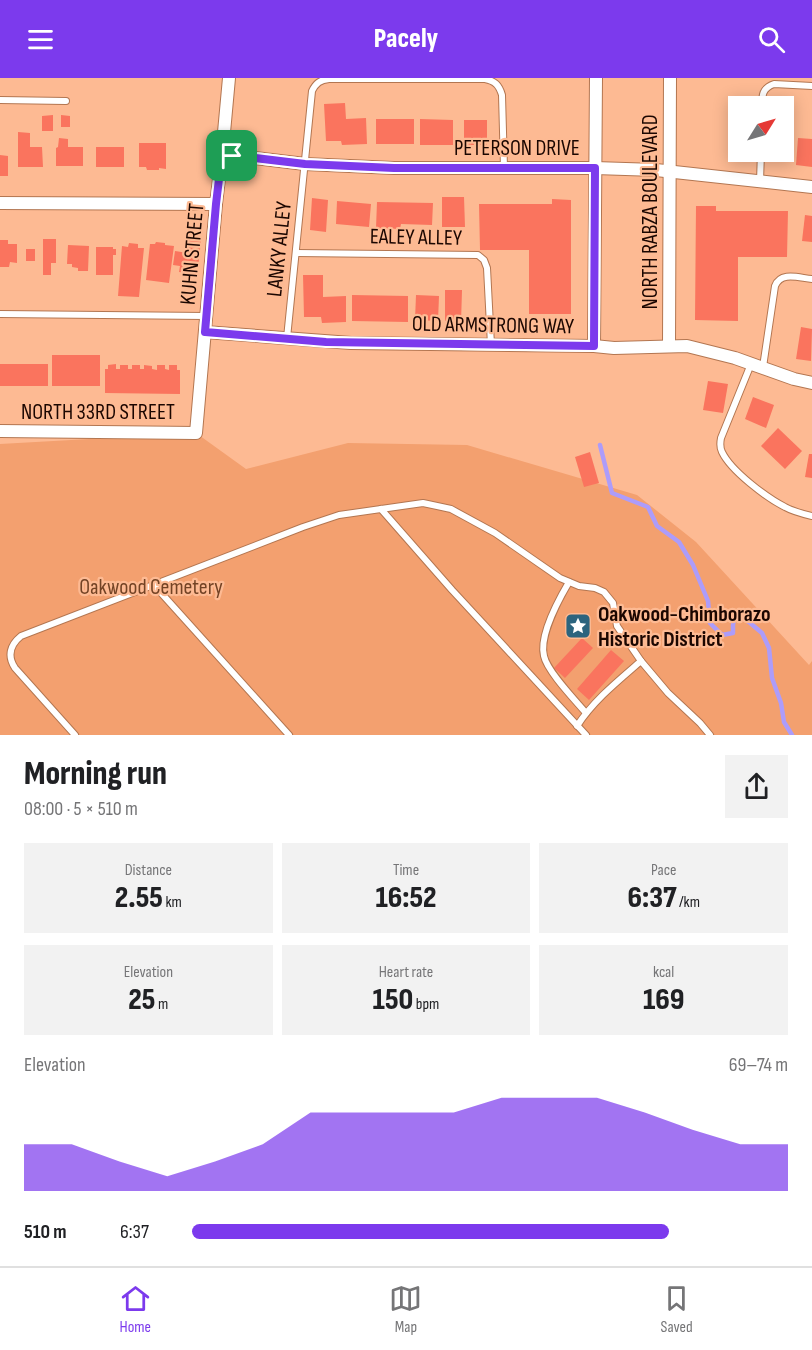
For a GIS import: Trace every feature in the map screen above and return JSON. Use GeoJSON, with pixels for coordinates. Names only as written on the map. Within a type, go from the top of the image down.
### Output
{"type":"FeatureCollection","features":[{"type":"Feature","properties":{"kind":"street","name":"KUHN STREET"},"geometry":{"type":"LineString","coordinates":[[196,433],[229,78]]}},
{"type":"Feature","properties":{"kind":"street"},"geometry":{"type":"LineString","coordinates":[[594,346],[596,78]]}},
{"type":"Feature","properties":{"kind":"street","name":"NORTH RABZA BOULEVARD"},"geometry":{"type":"LineString","coordinates":[[669,346],[670,78]]}},
{"type":"Feature","properties":{"kind":"street","name":"PETERSON DRIVE"},"geometry":{"type":"LineString","coordinates":[[222,154],[305,164],[394,168],[595,168],[670,171],[812,188]]}},
{"type":"Feature","properties":{"kind":"street"},"geometry":{"type":"LineString","coordinates":[[0,203],[216,204]]}},
{"type":"Feature","properties":{"kind":"street","name":"OLD ARMSTRONG WAY"},"geometry":{"type":"LineString","coordinates":[[205,332],[351,343],[614,348],[687,346],[812,383]]}},
{"type":"Feature","properties":{"kind":"street","name":"NORTH 33RD STREET"},"geometry":{"type":"LineString","coordinates":[[0,431],[196,433]]}},
{"type":"Feature","properties":{"kind":"lane","name":"LANKY ALLEY"},"geometry":{"type":"LineString","coordinates":[[287,339],[312,91],[318,82],[329,79],[485,79],[496,83],[502,95],[504,168]]}},
{"type":"Feature","properties":{"kind":"lane"},"geometry":{"type":"LineString","coordinates":[[762,96],[765,89],[774,84],[812,86]]}},
{"type":"Feature","properties":{"kind":"lane"},"geometry":{"type":"LineString","coordinates":[[0,100],[66,100]]}},
{"type":"Feature","properties":{"kind":"lane"},"geometry":{"type":"LineString","coordinates":[[760,162],[760,182]]}},
{"type":"Feature","properties":{"kind":"lane","name":"EALEY ALLEY"},"geometry":{"type":"LineString","coordinates":[[296,253],[478,255],[484,260],[487,268],[491,345]]}},
{"type":"Feature","properties":{"kind":"lane"},"geometry":{"type":"LineString","coordinates":[[763,368],[777,281],[790,276],[812,279]]}},
{"type":"Feature","properties":{"kind":"lane"},"geometry":{"type":"LineString","coordinates":[[0,314],[206,316]]}},
{"type":"Feature","properties":{"kind":"lane"},"geometry":{"type":"LineString","coordinates":[[751,364],[721,438],[722,452],[760,492],[786,508],[812,516]]}},
{"type":"Feature","properties":{"kind":"lane"},"geometry":{"type":"LineString","coordinates":[[75,735],[11,662],[11,647],[14,641],[21,636],[303,526],[339,515],[423,503],[451,509],[495,533],[560,578],[579,586],[604,592],[613,603],[616,626],[641,661],[668,693],[710,735]]}},
{"type":"Feature","properties":{"kind":"lane"},"geometry":{"type":"LineString","coordinates":[[381,509],[452,590],[586,735]]}},
{"type":"Feature","properties":{"kind":"lane"},"geometry":{"type":"LineString","coordinates":[[569,582],[556,603],[549,623],[543,645],[544,658],[552,672],[586,713]]}},
{"type":"Feature","properties":{"kind":"lane"},"geometry":{"type":"LineString","coordinates":[[153,584],[289,735]]}},
{"type":"Feature","properties":{"kind":"lane"},"geometry":{"type":"LineString","coordinates":[[577,726],[605,693],[641,661]]}},
{"type":"Feature","properties":{"kind":"green space","name":"Oakwood Cemetery"},"geometry":{"type":"Polygon","coordinates":[[[196,433],[246,469],[348,443],[467,445],[637,495],[696,542],[809,665],[812,661],[812,735],[0,735],[0,444],[196,433]]]}},
{"type":"Feature","properties":{"kind":"building"},"geometry":{"type":"Polygon","coordinates":[[[345,103],[346,119],[366,118],[367,144],[342,145],[341,141],[326,141],[324,104],[345,103]]]}},
{"type":"Feature","properties":{"kind":"building"},"geometry":{"type":"Polygon","coordinates":[[[53,115],[53,131],[42,131],[42,116],[53,115]]]}},
{"type":"Feature","properties":{"kind":"building"},"geometry":{"type":"Polygon","coordinates":[[[61,115],[70,116],[70,127],[61,127],[61,115]]]}},
{"type":"Feature","properties":{"kind":"building"},"geometry":{"type":"Polygon","coordinates":[[[376,119],[414,119],[414,144],[376,144],[376,119]]]}},
{"type":"Feature","properties":{"kind":"building"},"geometry":{"type":"Polygon","coordinates":[[[420,119],[453,120],[453,145],[420,145],[420,119]]]}},
{"type":"Feature","properties":{"kind":"building"},"geometry":{"type":"Polygon","coordinates":[[[464,120],[487,120],[487,145],[464,145],[464,120]]]}},
{"type":"Feature","properties":{"kind":"building"},"geometry":{"type":"Polygon","coordinates":[[[18,132],[30,133],[30,147],[42,147],[43,167],[18,167],[18,132]]]}},
{"type":"Feature","properties":{"kind":"building"},"geometry":{"type":"Polygon","coordinates":[[[59,138],[68,139],[68,147],[83,147],[83,166],[56,166],[56,148],[59,138]]]}},
{"type":"Feature","properties":{"kind":"building"},"geometry":{"type":"Polygon","coordinates":[[[798,138],[812,139],[812,167],[796,165],[798,138]]]}},
{"type":"Feature","properties":{"kind":"building"},"geometry":{"type":"Polygon","coordinates":[[[139,143],[166,143],[166,169],[147,170],[146,167],[139,167],[139,143]]]}},
{"type":"Feature","properties":{"kind":"building"},"geometry":{"type":"Polygon","coordinates":[[[96,147],[124,147],[124,167],[96,167],[96,147]]]}},
{"type":"Feature","properties":{"kind":"building"},"geometry":{"type":"Polygon","coordinates":[[[0,155],[8,156],[8,176],[0,176],[0,155]]]}},
{"type":"Feature","properties":{"kind":"building"},"geometry":{"type":"Polygon","coordinates":[[[442,197],[464,197],[465,227],[442,227],[442,197]]]}},
{"type":"Feature","properties":{"kind":"building"},"geometry":{"type":"Polygon","coordinates":[[[312,198],[328,200],[326,232],[310,230],[312,198]]]}},
{"type":"Feature","properties":{"kind":"building"},"geometry":{"type":"Polygon","coordinates":[[[552,199],[571,200],[571,314],[529,314],[529,250],[480,250],[479,204],[552,204],[552,199]]]}},
{"type":"Feature","properties":{"kind":"building"},"geometry":{"type":"Polygon","coordinates":[[[337,201],[371,204],[369,227],[336,224],[337,201]]]}},
{"type":"Feature","properties":{"kind":"building"},"geometry":{"type":"Polygon","coordinates":[[[377,202],[433,203],[432,225],[401,224],[400,229],[376,228],[377,202]]]}},
{"type":"Feature","properties":{"kind":"building"},"geometry":{"type":"Polygon","coordinates":[[[696,206],[716,206],[716,211],[788,211],[787,257],[738,257],[738,321],[695,320],[696,206]]]}},
{"type":"Feature","properties":{"kind":"building"},"geometry":{"type":"Polygon","coordinates":[[[805,215],[812,216],[812,242],[802,241],[805,215]]]}},
{"type":"Feature","properties":{"kind":"building"},"geometry":{"type":"Polygon","coordinates":[[[43,239],[56,239],[56,263],[51,263],[51,275],[43,275],[43,239]]]}},
{"type":"Feature","properties":{"kind":"building"},"geometry":{"type":"Polygon","coordinates":[[[0,240],[8,240],[8,244],[17,244],[17,263],[10,262],[9,267],[0,267],[0,240]]]}},
{"type":"Feature","properties":{"kind":"building"},"geometry":{"type":"Polygon","coordinates":[[[189,240],[201,241],[198,268],[190,267],[189,273],[179,272],[180,266],[173,265],[175,251],[188,253],[189,240]]]}},
{"type":"Feature","properties":{"kind":"building"},"geometry":{"type":"Polygon","coordinates":[[[156,242],[174,246],[169,283],[146,280],[150,244],[156,242]]]}},
{"type":"Feature","properties":{"kind":"building"},"geometry":{"type":"Polygon","coordinates":[[[129,243],[138,244],[138,248],[144,248],[139,297],[118,296],[122,246],[128,247],[129,243]]]}},
{"type":"Feature","properties":{"kind":"building"},"geometry":{"type":"Polygon","coordinates":[[[68,245],[89,246],[88,271],[78,271],[78,268],[72,267],[72,264],[67,264],[68,245]]]}},
{"type":"Feature","properties":{"kind":"building"},"geometry":{"type":"Polygon","coordinates":[[[96,247],[116,249],[116,255],[113,255],[113,275],[96,275],[96,247]]]}},
{"type":"Feature","properties":{"kind":"building"},"geometry":{"type":"Polygon","coordinates":[[[26,249],[35,249],[35,261],[26,261],[26,249]]]}},
{"type":"Feature","properties":{"kind":"building"},"geometry":{"type":"Polygon","coordinates":[[[303,275],[323,275],[323,297],[346,296],[346,322],[322,323],[321,317],[304,317],[303,275]]]}},
{"type":"Feature","properties":{"kind":"building"},"geometry":{"type":"Polygon","coordinates":[[[445,290],[462,290],[461,322],[445,321],[445,290]]]}},
{"type":"Feature","properties":{"kind":"building"},"geometry":{"type":"Polygon","coordinates":[[[352,295],[408,296],[408,322],[352,321],[352,295]]]}},
{"type":"Feature","properties":{"kind":"building"},"geometry":{"type":"Polygon","coordinates":[[[416,295],[439,296],[438,321],[415,320],[416,295]]]}},
{"type":"Feature","properties":{"kind":"building"},"geometry":{"type":"Polygon","coordinates":[[[801,327],[812,329],[811,361],[796,359],[801,327]]]}},
{"type":"Feature","properties":{"kind":"building"},"geometry":{"type":"Polygon","coordinates":[[[52,355],[100,355],[100,386],[52,386],[52,355]]]}},
{"type":"Feature","properties":{"kind":"building"},"geometry":{"type":"Polygon","coordinates":[[[0,364],[48,364],[48,386],[0,386],[0,364]]]}},
{"type":"Feature","properties":{"kind":"building"},"geometry":{"type":"Polygon","coordinates":[[[116,364],[116,369],[120,369],[120,365],[128,365],[128,369],[132,369],[132,365],[140,365],[140,369],[144,369],[144,365],[152,366],[152,369],[157,370],[157,365],[165,365],[165,369],[169,370],[169,365],[177,365],[177,370],[180,370],[180,394],[105,393],[105,369],[108,369],[108,365],[116,364]]]}},
{"type":"Feature","properties":{"kind":"building"},"geometry":{"type":"Polygon","coordinates":[[[708,381],[728,384],[723,413],[703,410],[708,381]]]}},
{"type":"Feature","properties":{"kind":"building"},"geometry":{"type":"Polygon","coordinates":[[[753,397],[774,405],[766,428],[745,419],[753,397]]]}},
{"type":"Feature","properties":{"kind":"building"},"geometry":{"type":"Polygon","coordinates":[[[778,428],[802,451],[785,469],[761,446],[778,428]]]}},
{"type":"Feature","properties":{"kind":"building"},"geometry":{"type":"Polygon","coordinates":[[[590,452],[599,483],[584,487],[575,457],[590,452]]]}},
{"type":"Feature","properties":{"kind":"building"},"geometry":{"type":"Polygon","coordinates":[[[809,454],[812,454],[812,478],[805,477],[809,454]]]}},
{"type":"Feature","properties":{"kind":"building"},"geometry":{"type":"Polygon","coordinates":[[[582,638],[593,648],[565,678],[554,668],[582,638]]]}},
{"type":"Feature","properties":{"kind":"building"},"geometry":{"type":"Polygon","coordinates":[[[611,650],[624,661],[589,700],[577,689],[611,650]]]}},
{"type":"Feature","properties":{"kind":"waterway"},"geometry":{"type":"LineString","coordinates":[[600,445],[612,493],[648,507],[657,526],[679,542],[693,565],[708,601],[710,623],[722,635],[733,633],[735,613],[762,633],[769,648],[772,678],[781,703],[784,722],[792,735]]}},
{"type":"Feature","properties":{"kind":"place","name":"Oakwood-Chimborazo Historic District"},"geometry":{"type":"Point","coordinates":[578,626]}},
{"type":"Feature","properties":{"kind":"route"},"geometry":{"type":"LineString","coordinates":[[222,154],[232,156],[305,164],[394,168],[595,168],[594,346],[326,342],[205,332],[222,154]]}}]}
